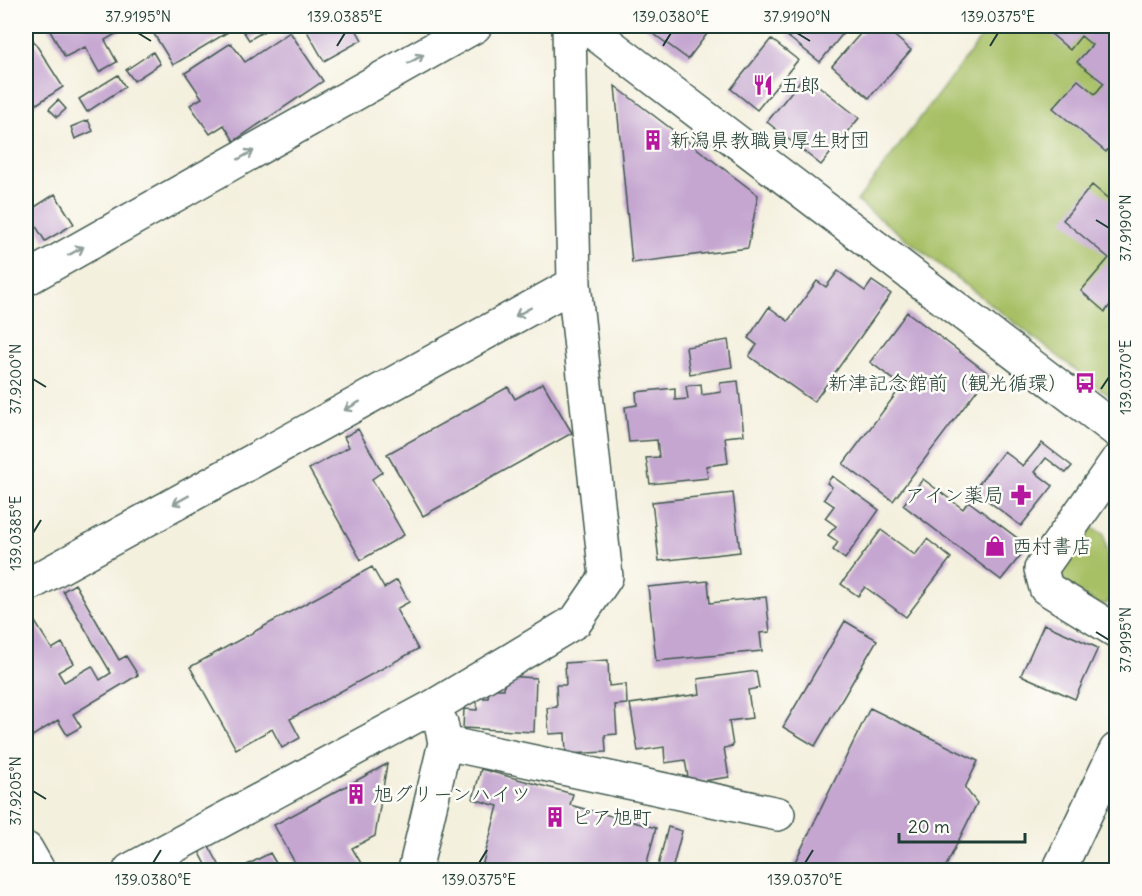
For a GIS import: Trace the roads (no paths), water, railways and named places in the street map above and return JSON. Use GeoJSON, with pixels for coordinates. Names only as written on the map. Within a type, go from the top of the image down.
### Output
{"type":"FeatureCollection","features":[{"type":"Feature","properties":{"kind":"street"},"geometry":{"type":"LineString","coordinates":[[26,279],[475,26]]}},
{"type":"Feature","properties":{"kind":"street"},"geometry":{"type":"LineString","coordinates":[[130,870],[436,705],[576,621],[606,577],[574,284],[569,26]]}},
{"type":"Feature","properties":{"kind":"street"},"geometry":{"type":"LineString","coordinates":[[585,26],[1116,430]]}},
{"type":"Feature","properties":{"kind":"street"},"geometry":{"type":"LineString","coordinates":[[26,586],[574,284]]}},
{"type":"Feature","properties":{"kind":"street"},"geometry":{"type":"LineString","coordinates":[[1116,462],[1041,569],[1046,588],[1116,631]]}},
{"type":"Feature","properties":{"kind":"street"},"geometry":{"type":"LineString","coordinates":[[415,870],[446,743],[436,705]]}},
{"type":"Feature","properties":{"kind":"street"},"geometry":{"type":"LineString","coordinates":[[446,743],[778,814]]}},
{"type":"Feature","properties":{"kind":"street"},"geometry":{"type":"LineString","coordinates":[[1059,870],[1116,750]]}},
{"type":"Feature","properties":{"kind":"street"},"geometry":{"type":"LineString","coordinates":[[26,849],[38,870]]}},
{"type":"Feature","properties":{"kind":"place","name":"五郎"},"geometry":{"type":"Point","coordinates":[763,85]}},
{"type":"Feature","properties":{"kind":"place","name":"新潟県教職員厚生財団"},"geometry":{"type":"Point","coordinates":[653,140]}},
{"type":"Feature","properties":{"kind":"place","name":"新津記念館前（観光循環）"},"geometry":{"type":"Point","coordinates":[1085,383]}},
{"type":"Feature","properties":{"kind":"place","name":"アイン薬局"},"geometry":{"type":"Point","coordinates":[1021,495]}},
{"type":"Feature","properties":{"kind":"place","name":"西村書店"},"geometry":{"type":"Point","coordinates":[995,546]}},
{"type":"Feature","properties":{"kind":"place","name":"旭グリーンハイツ"},"geometry":{"type":"Point","coordinates":[356,794]}},
{"type":"Feature","properties":{"kind":"place","name":"ピア旭町"},"geometry":{"type":"Point","coordinates":[555,817]}}]}
